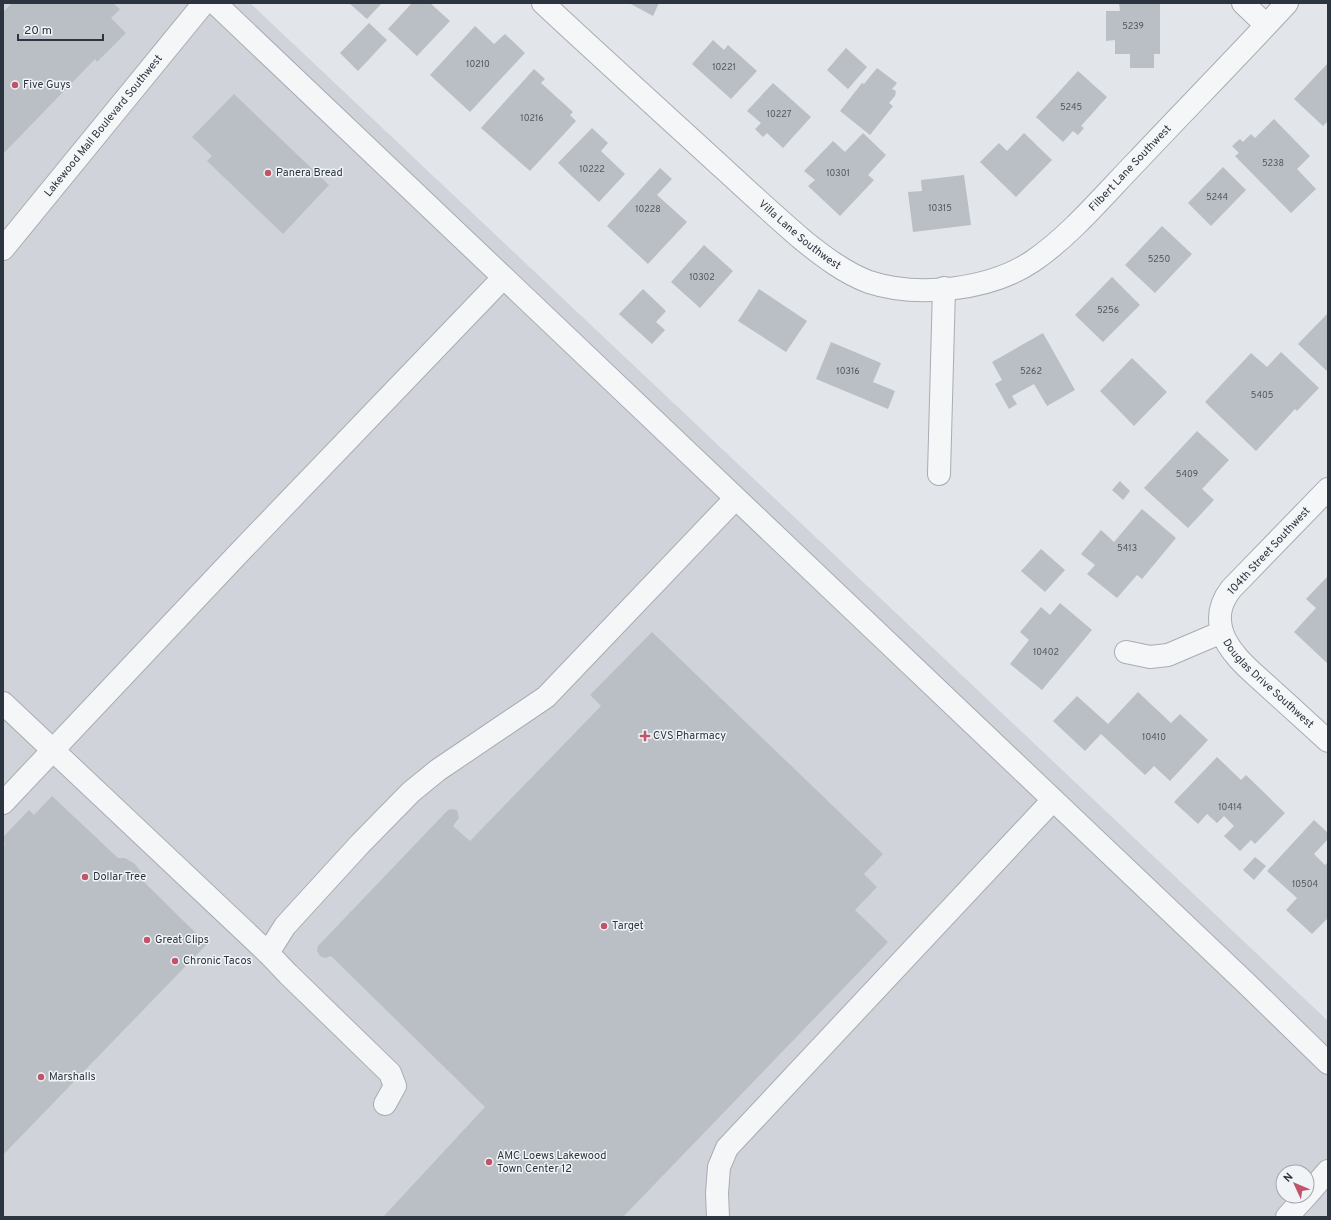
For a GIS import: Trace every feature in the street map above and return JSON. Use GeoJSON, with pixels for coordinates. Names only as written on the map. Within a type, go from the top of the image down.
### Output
{"type":"FeatureCollection","features":[{"type":"Feature","properties":{"kind":"street","name":"Lakewood Mall Boulevard Southwest"},"geometry":{"type":"LineString","coordinates":[[3,249],[204,3]]}},
{"type":"Feature","properties":{"kind":"street"},"geometry":{"type":"LineString","coordinates":[[215,3],[688,452],[735,499],[1247,984],[1328,1063]]}},
{"type":"Feature","properties":{"kind":"street","name":"Villa Lane Southwest"},"geometry":{"type":"LineString","coordinates":[[543,3],[758,200],[820,254],[835,264],[868,281],[904,289],[925,290],[944,288]]}},
{"type":"Feature","properties":{"kind":"street"},"geometry":{"type":"LineString","coordinates":[[1243,3],[1266,25]]}},
{"type":"Feature","properties":{"kind":"street","name":"Filbert Lane Southwest"},"geometry":{"type":"LineString","coordinates":[[944,288],[965,286],[999,278],[1017,270],[1050,248],[1100,200],[1288,3]]}},
{"type":"Feature","properties":{"kind":"street"},"geometry":{"type":"LineString","coordinates":[[3,803],[237,555],[503,278]]}},
{"type":"Feature","properties":{"kind":"street"},"geometry":{"type":"LineString","coordinates":[[939,474],[944,288]]}},
{"type":"Feature","properties":{"kind":"street","name":"104th Street Southwest"},"geometry":{"type":"LineString","coordinates":[[1221,625],[1224,599],[1231,589],[1328,489]]}},
{"type":"Feature","properties":{"kind":"street"},"geometry":{"type":"LineString","coordinates":[[268,953],[285,926],[360,844],[411,792],[438,770],[546,697],[735,499]]}},
{"type":"Feature","properties":{"kind":"street"},"geometry":{"type":"LineString","coordinates":[[1126,652],[1150,656],[1168,655],[1221,625]]}},
{"type":"Feature","properties":{"kind":"street","name":"Douglas Drive Southwest"},"geometry":{"type":"LineString","coordinates":[[1221,625],[1236,655],[1257,677],[1328,741]]}},
{"type":"Feature","properties":{"kind":"street"},"geometry":{"type":"LineString","coordinates":[[3,703],[268,953],[390,1073],[395,1086],[385,1104]]}},
{"type":"Feature","properties":{"kind":"street"},"geometry":{"type":"LineString","coordinates":[[718,1217],[717,1193],[719,1167],[728,1148],[1053,800]]}},
{"type":"Feature","properties":{"kind":"street"},"geometry":{"type":"LineString","coordinates":[[1315,1185],[1328,1171]]}},
{"type":"Feature","properties":{"kind":"street"},"geometry":{"type":"LineString","coordinates":[[1288,1217],[1299,1204]]}},
{"type":"Feature","properties":{"kind":"shaded area"},"geometry":{"type":"Polygon","coordinates":[[[3,3],[250,3],[1328,1021],[1328,1217],[3,1217],[3,3]]]}},
{"type":"Feature","properties":{"kind":"building"},"geometry":{"type":"Polygon","coordinates":[[[12,3],[113,3],[120,9],[111,18],[126,33],[97,62],[95,59],[3,154],[3,12],[12,3]]]}},
{"type":"Feature","properties":{"kind":"building"},"geometry":{"type":"Polygon","coordinates":[[[349,3],[382,3],[367,19],[349,3]]]}},
{"type":"Feature","properties":{"kind":"building"},"geometry":{"type":"Polygon","coordinates":[[[412,3],[430,3],[450,21],[417,56],[388,29],[412,3]]]}},
{"type":"Feature","properties":{"kind":"building"},"geometry":{"type":"Polygon","coordinates":[[[629,3],[659,3],[653,16],[629,3]]]}},
{"type":"Feature","properties":{"kind":"building"},"geometry":{"type":"Polygon","coordinates":[[[1119,3],[1160,3],[1160,54],[1154,54],[1154,68],[1130,68],[1130,54],[1115,54],[1115,40],[1106,41],[1106,11],[1120,11],[1119,3]]]}},
{"type":"Feature","properties":{"kind":"building"},"geometry":{"type":"Polygon","coordinates":[[[369,23],[387,40],[358,71],[340,53],[369,23]]]}},
{"type":"Feature","properties":{"kind":"building"},"geometry":{"type":"Polygon","coordinates":[[[475,26],[494,44],[505,34],[525,53],[470,112],[430,75],[475,26]]]}},
{"type":"Feature","properties":{"kind":"building"},"geometry":{"type":"Polygon","coordinates":[[[713,40],[724,50],[728,45],[757,71],[731,99],[692,64],[713,40]]]}},
{"type":"Feature","properties":{"kind":"building"},"geometry":{"type":"Polygon","coordinates":[[[846,48],[867,67],[848,89],[827,70],[846,48]]]}},
{"type":"Feature","properties":{"kind":"building"},"geometry":{"type":"Polygon","coordinates":[[[1328,63],[1328,121],[1323,126],[1294,99],[1328,63]]]}},
{"type":"Feature","properties":{"kind":"building"},"geometry":{"type":"Polygon","coordinates":[[[877,68],[897,83],[892,89],[896,91],[895,96],[889,103],[893,106],[870,135],[840,111],[862,83],[864,84],[877,68]]]}},
{"type":"Feature","properties":{"kind":"building"},"geometry":{"type":"Polygon","coordinates":[[[534,69],[545,79],[541,83],[573,112],[570,115],[576,121],[530,171],[481,128],[534,69]]]}},
{"type":"Feature","properties":{"kind":"building"},"geometry":{"type":"Polygon","coordinates":[[[1078,71],[1107,97],[1081,126],[1084,128],[1078,135],[1073,131],[1063,142],[1036,117],[1078,71]]]}},
{"type":"Feature","properties":{"kind":"building"},"geometry":{"type":"Polygon","coordinates":[[[773,83],[811,117],[783,148],[767,133],[763,137],[755,129],[761,123],[747,111],[773,83]]]}},
{"type":"Feature","properties":{"kind":"building","name":"Panera Bread"},"geometry":{"type":"Polygon","coordinates":[[[234,94],[329,185],[283,234],[207,161],[212,156],[192,137],[234,94]]]}},
{"type":"Feature","properties":{"kind":"building"},"geometry":{"type":"Polygon","coordinates":[[[1274,119],[1310,156],[1297,169],[1316,189],[1291,213],[1235,156],[1239,153],[1232,146],[1240,139],[1243,142],[1251,134],[1255,138],[1274,119]]]}},
{"type":"Feature","properties":{"kind":"building"},"geometry":{"type":"Polygon","coordinates":[[[592,128],[608,143],[601,151],[625,174],[599,202],[558,163],[592,128]]]}},
{"type":"Feature","properties":{"kind":"building"},"geometry":{"type":"Polygon","coordinates":[[[863,133],[886,155],[868,175],[874,180],[840,216],[808,186],[815,180],[804,171],[833,141],[845,152],[863,133]]]}},
{"type":"Feature","properties":{"kind":"building"},"geometry":{"type":"Polygon","coordinates":[[[1024,133],[1052,160],[1016,197],[980,162],[999,143],[1007,151],[1024,133]]]}},
{"type":"Feature","properties":{"kind":"building"},"geometry":{"type":"Polygon","coordinates":[[[1223,167],[1246,190],[1211,226],[1188,203],[1223,167]]]}},
{"type":"Feature","properties":{"kind":"building"},"geometry":{"type":"Polygon","coordinates":[[[660,168],[672,179],[657,195],[687,222],[648,264],[607,226],[660,168]]]}},
{"type":"Feature","properties":{"kind":"building"},"geometry":{"type":"Polygon","coordinates":[[[964,175],[971,225],[913,232],[908,192],[922,191],[921,180],[964,175]]]}},
{"type":"Feature","properties":{"kind":"building"},"geometry":{"type":"Polygon","coordinates":[[[1162,226],[1192,254],[1155,293],[1125,265],[1162,226]]]}},
{"type":"Feature","properties":{"kind":"building"},"geometry":{"type":"Polygon","coordinates":[[[704,245],[733,271],[700,308],[671,282],[704,245]]]}},
{"type":"Feature","properties":{"kind":"building"},"geometry":{"type":"Polygon","coordinates":[[[1112,277],[1140,305],[1103,342],[1075,315],[1112,277]]]}},
{"type":"Feature","properties":{"kind":"building"},"geometry":{"type":"Polygon","coordinates":[[[643,289],[666,311],[656,322],[665,330],[652,344],[619,314],[643,289]]]}},
{"type":"Feature","properties":{"kind":"building"},"geometry":{"type":"Polygon","coordinates":[[[759,289],[807,321],[786,352],[738,321],[759,289]]]}},
{"type":"Feature","properties":{"kind":"building"},"geometry":{"type":"Polygon","coordinates":[[[1328,313],[1328,372],[1298,344],[1328,313]]]}},
{"type":"Feature","properties":{"kind":"building"},"geometry":{"type":"Polygon","coordinates":[[[1043,333],[1075,390],[1047,406],[1034,384],[1012,396],[1017,404],[1009,409],[995,384],[1002,380],[992,362],[1043,333]]]}},
{"type":"Feature","properties":{"kind":"building"},"geometry":{"type":"Polygon","coordinates":[[[831,342],[881,363],[873,382],[895,391],[888,409],[816,379],[831,342]]]}},
{"type":"Feature","properties":{"kind":"building"},"geometry":{"type":"Polygon","coordinates":[[[1281,352],[1319,388],[1297,411],[1295,409],[1256,451],[1205,402],[1251,353],[1267,367],[1281,352]]]}},
{"type":"Feature","properties":{"kind":"building"},"geometry":{"type":"Polygon","coordinates":[[[1132,358],[1167,392],[1134,426],[1100,391],[1132,358]]]}},
{"type":"Feature","properties":{"kind":"building"},"geometry":{"type":"Polygon","coordinates":[[[1197,431],[1229,460],[1202,489],[1214,500],[1188,528],[1144,488],[1197,431]]]}},
{"type":"Feature","properties":{"kind":"building"},"geometry":{"type":"Polygon","coordinates":[[[1120,481],[1130,491],[1123,500],[1112,490],[1120,481]]]}},
{"type":"Feature","properties":{"kind":"building"},"geometry":{"type":"Polygon","coordinates":[[[1142,509],[1176,538],[1142,579],[1137,575],[1117,598],[1087,574],[1095,565],[1081,554],[1101,530],[1114,542],[1142,509]]]}},
{"type":"Feature","properties":{"kind":"building"},"geometry":{"type":"Polygon","coordinates":[[[1041,549],[1065,570],[1045,592],[1021,571],[1041,549]]]}},
{"type":"Feature","properties":{"kind":"building"},"geometry":{"type":"Polygon","coordinates":[[[1328,576],[1328,664],[1294,632],[1316,608],[1306,599],[1328,576]]]}},
{"type":"Feature","properties":{"kind":"building"},"geometry":{"type":"Polygon","coordinates":[[[1060,603],[1092,630],[1042,690],[1010,664],[1029,640],[1020,632],[1041,607],[1050,615],[1060,603]]]}},
{"type":"Feature","properties":{"kind":"building","name":"Target"},"geometry":{"type":"Polygon","coordinates":[[[652,632],[883,854],[864,874],[877,887],[855,910],[888,942],[623,1217],[383,1217],[485,1107],[331,956],[325,958],[320,956],[317,951],[318,946],[447,811],[450,809],[457,810],[459,818],[453,826],[470,841],[601,706],[590,695],[652,632]]]}},
{"type":"Feature","properties":{"kind":"building"},"geometry":{"type":"Polygon","coordinates":[[[1138,692],[1171,723],[1180,714],[1208,740],[1170,781],[1154,766],[1145,775],[1101,734],[1085,751],[1053,721],[1077,696],[1108,724],[1138,692]]]}},
{"type":"Feature","properties":{"kind":"building"},"geometry":{"type":"Polygon","coordinates":[[[1217,757],[1241,780],[1246,775],[1285,813],[1255,844],[1251,840],[1240,851],[1224,836],[1234,826],[1224,816],[1217,823],[1207,814],[1198,824],[1174,802],[1217,757]]]}},
{"type":"Feature","properties":{"kind":"building"},"geometry":{"type":"Polygon","coordinates":[[[52,796],[118,858],[125,858],[135,864],[141,872],[144,882],[207,944],[3,1155],[3,846],[5,844],[3,837],[29,810],[34,815],[52,796]]]}},
{"type":"Feature","properties":{"kind":"building"},"geometry":{"type":"Polygon","coordinates":[[[1314,820],[1328,833],[1328,839],[1314,854],[1325,865],[1328,862],[1328,918],[1312,934],[1286,910],[1297,898],[1267,871],[1314,820]]]}},
{"type":"Feature","properties":{"kind":"building"},"geometry":{"type":"Polygon","coordinates":[[[1255,857],[1266,866],[1254,880],[1243,870],[1255,857]]]}},
{"type":"Feature","properties":{"kind":"place","name":"Five Guys"},"geometry":{"type":"Point","coordinates":[15,85]}},
{"type":"Feature","properties":{"kind":"place","name":"Panera Bread"},"geometry":{"type":"Point","coordinates":[268,173]}},
{"type":"Feature","properties":{"kind":"place","name":"CVS Pharmacy"},"geometry":{"type":"Point","coordinates":[645,736]}},
{"type":"Feature","properties":{"kind":"place","name":"Dollar Tree"},"geometry":{"type":"Point","coordinates":[85,877]}},
{"type":"Feature","properties":{"kind":"place","name":"Target"},"geometry":{"type":"Point","coordinates":[604,926]}},
{"type":"Feature","properties":{"kind":"place","name":"Great Clips"},"geometry":{"type":"Point","coordinates":[147,940]}},
{"type":"Feature","properties":{"kind":"place","name":"Chronic Tacos"},"geometry":{"type":"Point","coordinates":[175,961]}},
{"type":"Feature","properties":{"kind":"place","name":"Marshalls"},"geometry":{"type":"Point","coordinates":[41,1077]}},
{"type":"Feature","properties":{"kind":"place","name":"AMC Loews Lakewood Town Center 12"},"geometry":{"type":"Point","coordinates":[489,1162]}}]}
